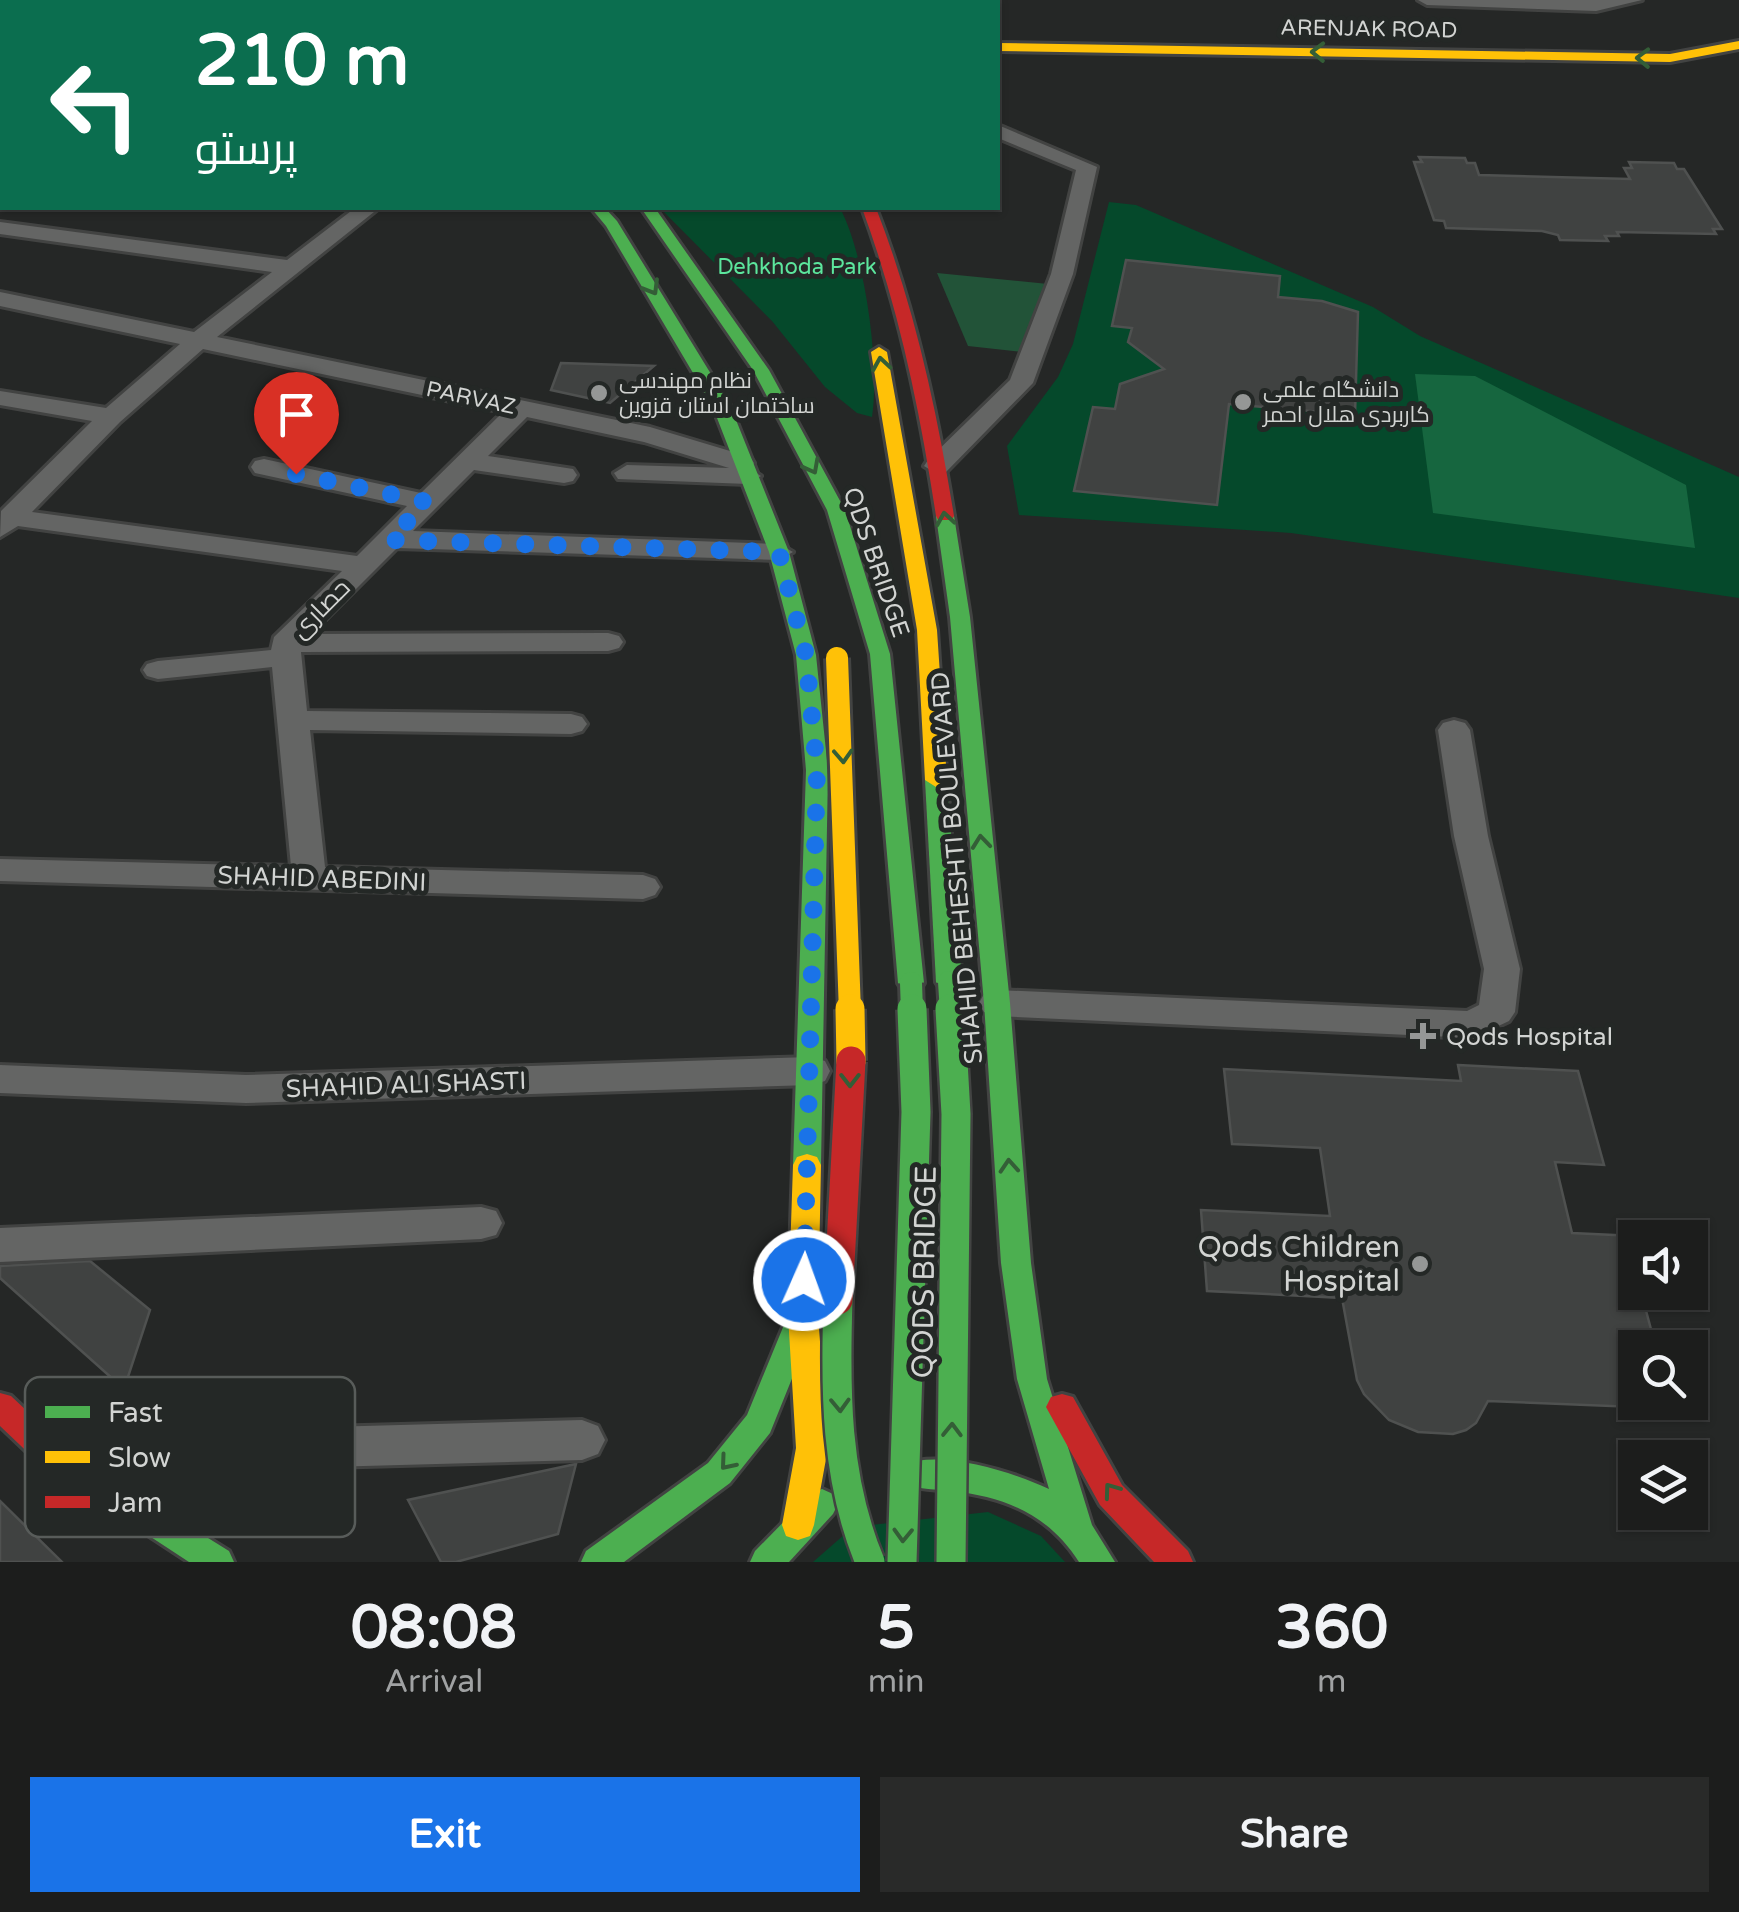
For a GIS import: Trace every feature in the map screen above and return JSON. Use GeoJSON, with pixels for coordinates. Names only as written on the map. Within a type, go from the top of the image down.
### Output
{"type":"FeatureCollection","features":[{"type":"Feature","properties":{"kind":"main road","name":"ARENJAK ROAD"},"geometry":{"type":"LineString","coordinates":[[1000,47],[1670,58],[1739,45]]}},
{"type":"Feature","properties":{"kind":"main road"},"geometry":{"type":"LineString","coordinates":[[600,210],[736,401],[744,470],[779,552],[806,655],[817,770],[802,1315],[812,1448],[798,1526]]}},
{"type":"Feature","properties":{"kind":"main road"},"geometry":{"type":"LineString","coordinates":[[626,210],[710,339]]}},
{"type":"Feature","properties":{"kind":"main road","name":"QDS BRIDGE"},"geometry":{"type":"LineString","coordinates":[[649,210],[761,370],[836,510],[880,654],[911,983]]}},
{"type":"Feature","properties":{"kind":"main road"},"geometry":{"type":"LineString","coordinates":[[851,210],[870,283]]}},
{"type":"Feature","properties":{"kind":"main road","name":"SHAHID BEHESHTI BOULEVARD"},"geometry":{"type":"LineString","coordinates":[[870,210],[888,254],[936,466],[960,616],[997,1002],[1016,1263],[1032,1379],[1076,1526]]}},
{"type":"Feature","properties":{"kind":"main road","name":"QDS BRIDGE"},"geometry":{"type":"LineString","coordinates":[[876,336],[927,630],[949,982]]}},
{"type":"Feature","properties":{"kind":"main road"},"geometry":{"type":"LineString","coordinates":[[835,649],[850,886],[850,1096],[840,1412],[846,1477],[870,1562]]}},
{"type":"Feature","properties":{"kind":"main road","name":"QODS BRIDGE"},"geometry":{"type":"LineString","coordinates":[[949,982],[956,1114],[950,1562]]}},
{"type":"Feature","properties":{"kind":"main road","name":"QODS BRIDGE"},"geometry":{"type":"LineString","coordinates":[[902,1562],[916,1112],[911,983]]}},
{"type":"Feature","properties":{"kind":"main road"},"geometry":{"type":"LineString","coordinates":[[1016,1263],[1065,1416],[1111,1494],[1176,1562]]}},
{"type":"Feature","properties":{"kind":"main road"},"geometry":{"type":"LineString","coordinates":[[598,1562],[719,1473],[759,1424],[802,1315]]}},
{"type":"Feature","properties":{"kind":"main road"},"geometry":{"type":"LineString","coordinates":[[0,1406],[25,1430]]}},
{"type":"Feature","properties":{"kind":"main road"},"geometry":{"type":"LineString","coordinates":[[767,1562],[798,1526],[849,1486],[914,1474],[1010,1486],[1076,1526],[1098,1562]]}},
{"type":"Feature","properties":{"kind":"main road"},"geometry":{"type":"LineString","coordinates":[[178,1537],[217,1562]]}},
{"type":"Feature","properties":{"kind":"street"},"geometry":{"type":"LineString","coordinates":[[1427,0],[1596,6],[1633,0]]}},
{"type":"Feature","properties":{"kind":"street"},"geometry":{"type":"LineString","coordinates":[[936,466],[1021,383],[1062,274],[1087,167],[1000,132]]}},
{"type":"Feature","properties":{"kind":"street"},"geometry":{"type":"LineString","coordinates":[[8,515],[200,338],[366,210]]}},
{"type":"Feature","properties":{"kind":"street"},"geometry":{"type":"LineString","coordinates":[[0,228],[293,268]]}},
{"type":"Feature","properties":{"kind":"street","name":"PARVAZ"},"geometry":{"type":"LineString","coordinates":[[0,299],[650,435],[744,470]]}},
{"type":"Feature","properties":{"kind":"street"},"geometry":{"type":"LineString","coordinates":[[0,398],[110,417]]}},
{"type":"Feature","properties":{"kind":"street"},"geometry":{"type":"LineString","coordinates":[[650,435],[712,431],[720,426],[736,401]]}},
{"type":"Feature","properties":{"kind":"street","name":"حصاری"},"geometry":{"type":"LineString","coordinates":[[309,878],[286,650],[363,565],[522,408]]}},
{"type":"Feature","properties":{"kind":"street"},"geometry":{"type":"LineString","coordinates":[[468,461],[564,475]]}},
{"type":"Feature","properties":{"kind":"street"},"geometry":{"type":"LineString","coordinates":[[264,467],[427,502]]}},
{"type":"Feature","properties":{"kind":"street"},"geometry":{"type":"LineString","coordinates":[[627,474],[744,470]]}},
{"type":"Feature","properties":{"kind":"street"},"geometry":{"type":"LineString","coordinates":[[8,515],[363,565]]}},
{"type":"Feature","properties":{"kind":"street"},"geometry":{"type":"LineString","coordinates":[[389,540],[779,552]]}},
{"type":"Feature","properties":{"kind":"street"},"geometry":{"type":"LineString","coordinates":[[158,670],[286,650],[608,642]]}},
{"type":"Feature","properties":{"kind":"street"},"geometry":{"type":"LineString","coordinates":[[293,720],[572,724]]}},
{"type":"Feature","properties":{"kind":"street"},"geometry":{"type":"LineString","coordinates":[[997,1002],[1472,1025],[1486,1019],[1496,1012],[1502,969],[1471,836],[1454,730]]}},
{"type":"Feature","properties":{"kind":"street","name":"SHAHID ABEDINI"},"geometry":{"type":"LineString","coordinates":[[0,870],[644,886]]}},
{"type":"Feature","properties":{"kind":"street","name":"SHAHID ALI SHASTI"},"geometry":{"type":"LineString","coordinates":[[0,1078],[246,1089],[811,1071]]}},
{"type":"Feature","properties":{"kind":"street"},"geometry":{"type":"LineString","coordinates":[[0,1245],[481,1223]]}},
{"type":"Feature","properties":{"kind":"street"},"geometry":{"type":"LineString","coordinates":[[355,1446],[582,1440]]}},
{"type":"Feature","properties":{"kind":"green space"},"geometry":{"type":"Polygon","coordinates":[[[1109,202],[1136,205],[1373,307],[1420,336],[1739,477],[1739,598],[1291,533],[1019,515],[1007,446],[1058,377],[1073,344],[1109,202]]]}},
{"type":"Feature","properties":{"kind":"green space","name":"Dehkhoda Park"},"geometry":{"type":"Polygon","coordinates":[[[662,210],[841,210],[857,253],[868,310],[874,369],[872,417],[857,413],[825,387],[772,321],[662,210]]]}},
{"type":"Feature","properties":{"kind":"green space"},"geometry":{"type":"Polygon","coordinates":[[[988,1512],[1041,1536],[1065,1562],[813,1562],[853,1527],[988,1512]]]}},
{"type":"Feature","properties":{"kind":"shaded area"},"geometry":{"type":"Polygon","coordinates":[[[937,273],[1058,285],[1032,353],[968,346],[937,273]]]}},
{"type":"Feature","properties":{"kind":"shaded area"},"geometry":{"type":"Polygon","coordinates":[[[1415,374],[1475,376],[1686,485],[1695,548],[1433,513],[1415,374]]]}},
{"type":"Feature","properties":{"kind":"building"},"geometry":{"type":"Polygon","coordinates":[[[1419,157],[1465,158],[1467,163],[1475,163],[1479,175],[1630,179],[1624,168],[1632,168],[1629,162],[1674,163],[1677,169],[1684,169],[1722,229],[1713,229],[1716,234],[1617,232],[1619,236],[1605,236],[1608,241],[1560,240],[1558,235],[1542,231],[1446,228],[1444,221],[1434,220],[1414,162],[1422,162],[1419,157]]]}},
{"type":"Feature","properties":{"kind":"building"},"geometry":{"type":"Polygon","coordinates":[[[1126,260],[1280,276],[1278,297],[1322,301],[1358,312],[1355,415],[1229,404],[1217,505],[1074,491],[1093,407],[1115,409],[1120,384],[1164,369],[1128,342],[1132,328],[1112,326],[1126,260]]]}},
{"type":"Feature","properties":{"kind":"building"},"geometry":{"type":"Polygon","coordinates":[[[561,363],[654,366],[610,403],[551,390],[561,363]]]}},
{"type":"Feature","properties":{"kind":"building","name":"Qods Children Hospital"},"geometry":{"type":"Polygon","coordinates":[[[1458,1065],[1578,1071],[1604,1165],[1555,1162],[1572,1233],[1618,1235],[1618,1310],[1646,1310],[1651,1330],[1618,1330],[1618,1406],[1488,1401],[1476,1423],[1466,1430],[1453,1434],[1418,1432],[1389,1420],[1364,1394],[1357,1380],[1342,1298],[1207,1291],[1201,1210],[1330,1216],[1320,1148],[1232,1144],[1224,1069],[1461,1081],[1458,1065]]]}},
{"type":"Feature","properties":{"kind":"building"},"geometry":{"type":"Polygon","coordinates":[[[90,1261],[150,1310],[128,1377],[111,1377],[0,1278],[0,1266],[90,1261]]]}},
{"type":"Feature","properties":{"kind":"building"},"geometry":{"type":"Polygon","coordinates":[[[576,1464],[558,1534],[456,1562],[441,1562],[408,1500],[576,1464]]]}},
{"type":"Feature","properties":{"kind":"building"},"geometry":{"type":"Polygon","coordinates":[[[0,1501],[25,1526],[25,1537],[37,1537],[62,1562],[0,1562],[0,1501]]]}},
{"type":"Feature","properties":{"kind":"traffic: fast"},"geometry":{"type":"LineString","coordinates":[[600,210],[612,224],[721,405],[779,552],[806,655],[817,770],[807,1165]]}},
{"type":"Feature","properties":{"kind":"traffic: fast"},"geometry":{"type":"LineString","coordinates":[[649,210],[761,370],[836,510],[880,654],[911,983]]}},
{"type":"Feature","properties":{"kind":"traffic: fast"},"geometry":{"type":"LineString","coordinates":[[945,516],[960,617],[997,1003],[1016,1263],[1032,1379],[1076,1526]]}},
{"type":"Feature","properties":{"kind":"traffic: fast"},"geometry":{"type":"LineString","coordinates":[[936,780],[949,982]]}},
{"type":"Feature","properties":{"kind":"traffic: fast"},"geometry":{"type":"LineString","coordinates":[[949,982],[956,1114],[951,1562]]}},
{"type":"Feature","properties":{"kind":"traffic: fast"},"geometry":{"type":"LineString","coordinates":[[902,1562],[916,1112],[911,983]]}},
{"type":"Feature","properties":{"kind":"traffic: fast"},"geometry":{"type":"LineString","coordinates":[[838,1300],[838,1398],[844,1469],[858,1534],[870,1562]]}},
{"type":"Feature","properties":{"kind":"traffic: fast"},"geometry":{"type":"LineString","coordinates":[[598,1562],[719,1473],[759,1423],[797,1329]]}},
{"type":"Feature","properties":{"kind":"traffic: fast"},"geometry":{"type":"LineString","coordinates":[[916,1474],[972,1479],[1021,1492],[1064,1518],[1098,1562]]}},
{"type":"Feature","properties":{"kind":"traffic: fast"},"geometry":{"type":"LineString","coordinates":[[767,1562],[822,1504]]}},
{"type":"Feature","properties":{"kind":"traffic: fast"},"geometry":{"type":"LineString","coordinates":[[178,1537],[217,1562]]}},
{"type":"Feature","properties":{"kind":"traffic: slow"},"geometry":{"type":"LineString","coordinates":[[1000,47],[1670,58],[1739,45]]}},
{"type":"Feature","properties":{"kind":"traffic: slow"},"geometry":{"type":"LineString","coordinates":[[879,352],[927,630],[936,780]]}},
{"type":"Feature","properties":{"kind":"traffic: slow"},"geometry":{"type":"LineString","coordinates":[[837,658],[848,878],[851,1061]]}},
{"type":"Feature","properties":{"kind":"traffic: slow"},"geometry":{"type":"LineString","coordinates":[[798,1525],[812,1448],[803,1315],[807,1165]]}},
{"type":"Feature","properties":{"kind":"traffic: jam"},"geometry":{"type":"LineString","coordinates":[[870,210],[895,281],[916,359],[945,516]]}},
{"type":"Feature","properties":{"kind":"traffic: jam"},"geometry":{"type":"LineString","coordinates":[[838,1300],[851,1061]]}},
{"type":"Feature","properties":{"kind":"traffic: jam"},"geometry":{"type":"LineString","coordinates":[[0,1406],[25,1430]]}},
{"type":"Feature","properties":{"kind":"traffic: jam"},"geometry":{"type":"LineString","coordinates":[[1062,1407],[1111,1495],[1176,1562]]}},
{"type":"Feature","properties":{"kind":"place","name":"نظام مهندسی ساختمان استان قزوین"},"geometry":{"type":"Point","coordinates":[599,393]}},
{"type":"Feature","properties":{"kind":"place","name":"دانشگاه علمی کاربردی هلال احمر"},"geometry":{"type":"Point","coordinates":[1243,402]}},
{"type":"Feature","properties":{"kind":"place","name":"Qods Hospital"},"geometry":{"type":"Point","coordinates":[1423,1036]}},
{"type":"Feature","properties":{"kind":"place","name":"Qods Children Hospital"},"geometry":{"type":"Point","coordinates":[1420,1264]}},
{"type":"Feature","properties":{"kind":"route"},"geometry":{"type":"LineString","coordinates":[[296,474],[427,502],[389,540],[779,552],[806,655],[817,770],[804,1280]]}}]}
